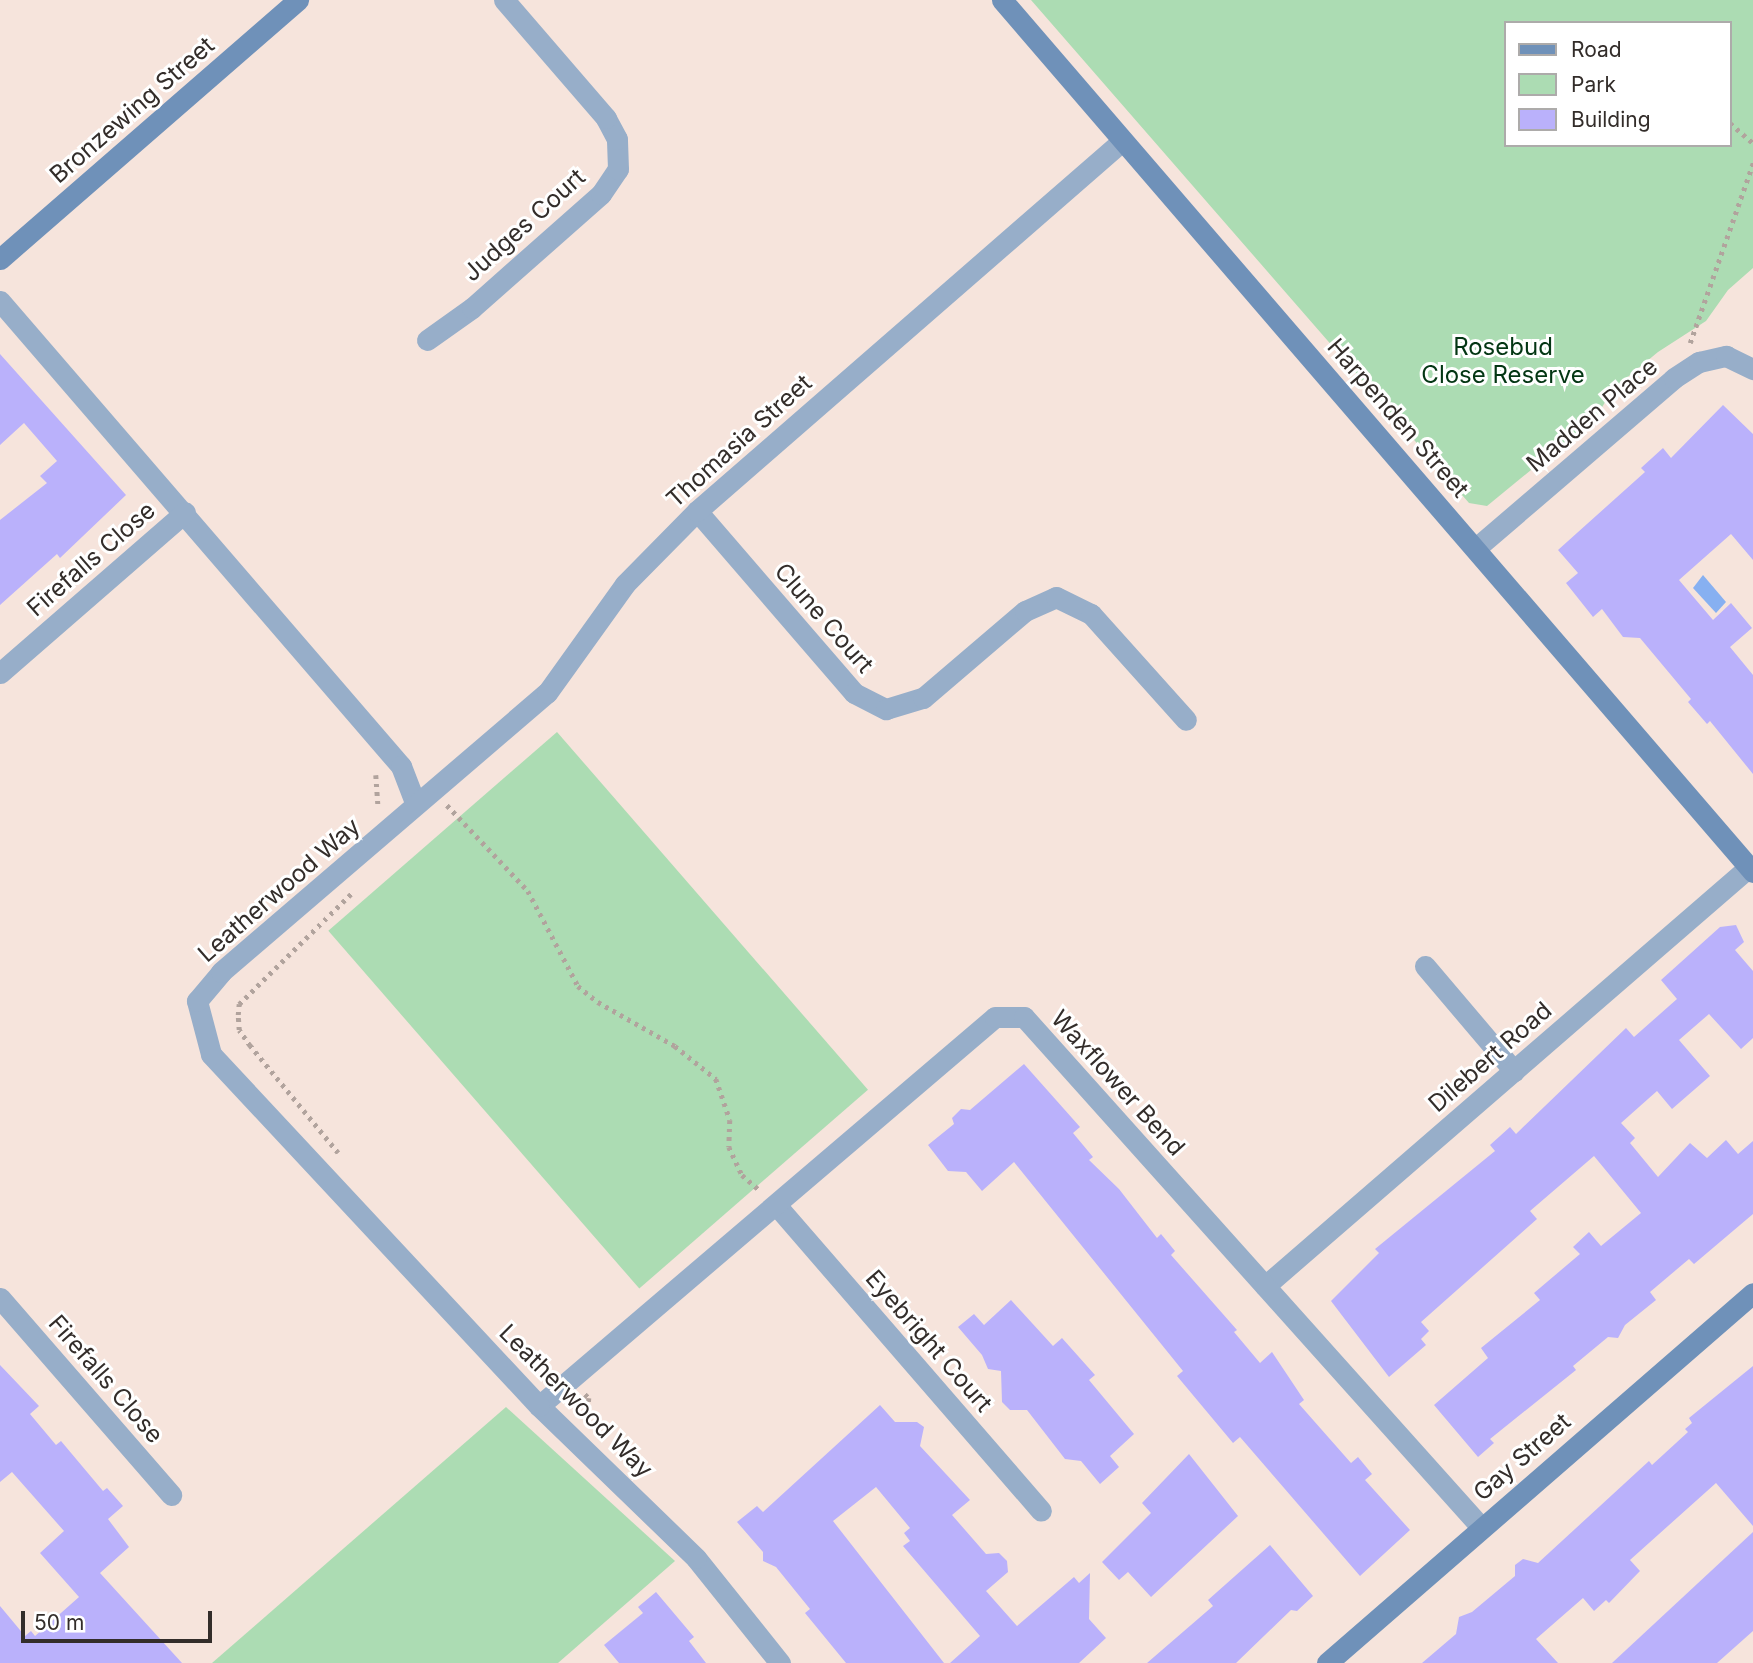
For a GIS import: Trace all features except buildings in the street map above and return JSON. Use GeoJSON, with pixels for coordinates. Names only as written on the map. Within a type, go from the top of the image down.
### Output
{"type":"FeatureCollection","features":[{"type":"Feature","properties":{"kind":"street","name":"Bronzewing Street"},"geometry":{"type":"LineString","coordinates":[[0,259],[298,0]]}},
{"type":"Feature","properties":{"kind":"street","name":"Judges Court"},"geometry":{"type":"LineString","coordinates":[[427,340],[472,308],[601,194],[618,169],[617,139],[606,118],[504,0]]}},
{"type":"Feature","properties":{"kind":"street","name":"Harpenden Street"},"geometry":{"type":"LineString","coordinates":[[1002,0],[1751,870]]}},
{"type":"Feature","properties":{"kind":"street","name":"Thomasia Street"},"geometry":{"type":"LineString","coordinates":[[415,803],[547,693],[625,584],[697,511],[1122,141]]}},
{"type":"Feature","properties":{"kind":"street"},"geometry":{"type":"LineString","coordinates":[[0,301],[185,512],[401,766],[415,803]]}},
{"type":"Feature","properties":{"kind":"street","name":"Madden Place"},"geometry":{"type":"LineString","coordinates":[[1476,548],[1674,378],[1699,362],[1726,356],[1753,369]]}},
{"type":"Feature","properties":{"kind":"street","name":"Clune Court"},"geometry":{"type":"LineString","coordinates":[[697,511],[854,693],[886,709],[923,698],[1025,611],[1056,597],[1091,614],[1186,720]]}},
{"type":"Feature","properties":{"kind":"street","name":"Firefalls Close"},"geometry":{"type":"LineString","coordinates":[[0,673],[185,512]]}},
{"type":"Feature","properties":{"kind":"street","name":"Leatherwood Way"},"geometry":{"type":"LineString","coordinates":[[415,803],[221,972],[197,1001],[211,1054],[539,1406],[679,1539],[780,1663]]}},
{"type":"Feature","properties":{"kind":"street","name":"Dilebert Road"},"geometry":{"type":"LineString","coordinates":[[1265,1286],[1751,870]]}},
{"type":"Feature","properties":{"kind":"street"},"geometry":{"type":"LineString","coordinates":[[1425,966],[1514,1071]]}},
{"type":"Feature","properties":{"kind":"street","name":"Waxflower Bend"},"geometry":{"type":"LineString","coordinates":[[539,1406],[777,1206],[995,1017],[1024,1017],[1481,1527]]}},
{"type":"Feature","properties":{"kind":"street","name":"Eyebright Court"},"geometry":{"type":"LineString","coordinates":[[777,1206],[1041,1511]]}},
{"type":"Feature","properties":{"kind":"street","name":"Gay Street"},"geometry":{"type":"LineString","coordinates":[[1327,1663],[1753,1293]]}},
{"type":"Feature","properties":{"kind":"street","name":"Firefalls Close"},"geometry":{"type":"LineString","coordinates":[[0,1298],[172,1495]]}},
{"type":"Feature","properties":{"kind":"path"},"geometry":{"type":"LineString","coordinates":[[1732,125],[1753,143]]}},
{"type":"Feature","properties":{"kind":"path"},"geometry":{"type":"LineString","coordinates":[[1699,362],[1690,345],[1695,323],[1722,261],[1753,163]]}},
{"type":"Feature","properties":{"kind":"path"},"geometry":{"type":"LineString","coordinates":[[368,765],[376,775],[378,809],[393,824]]}},
{"type":"Feature","properties":{"kind":"path"},"geometry":{"type":"LineString","coordinates":[[433,788],[486,851],[528,891],[578,986],[598,1002],[675,1046],[716,1079],[728,1110],[729,1147],[742,1175],[777,1206]]}},
{"type":"Feature","properties":{"kind":"path"},"geometry":{"type":"LineString","coordinates":[[348,1164],[250,1046],[239,1030],[238,1015],[239,1004],[359,887]]}},
{"type":"Feature","properties":{"kind":"path"},"geometry":{"type":"LineString","coordinates":[[570,1380],[589,1398],[584,1412],[591,1428]]}},
{"type":"Feature","properties":{"kind":"green space","name":"Rosebud Close Reserve"},"geometry":{"type":"Polygon","coordinates":[[[1031,0],[1753,0],[1753,268],[1728,290],[1706,321],[1658,352],[1612,390],[1597,416],[1487,506],[1469,503],[1031,0]]]}},
{"type":"Feature","properties":{"kind":"green space"},"geometry":{"type":"Polygon","coordinates":[[[557,732],[868,1090],[639,1289],[328,931],[557,732]]]}},
{"type":"Feature","properties":{"kind":"green space"},"geometry":{"type":"Polygon","coordinates":[[[506,1407],[675,1561],[558,1663],[212,1663],[506,1407]]]}},
{"type":"Feature","properties":{"kind":"water"},"geometry":{"type":"Polygon","coordinates":[[[1703,575],[1726,602],[1716,613],[1693,588],[1703,575]]]}}]}
